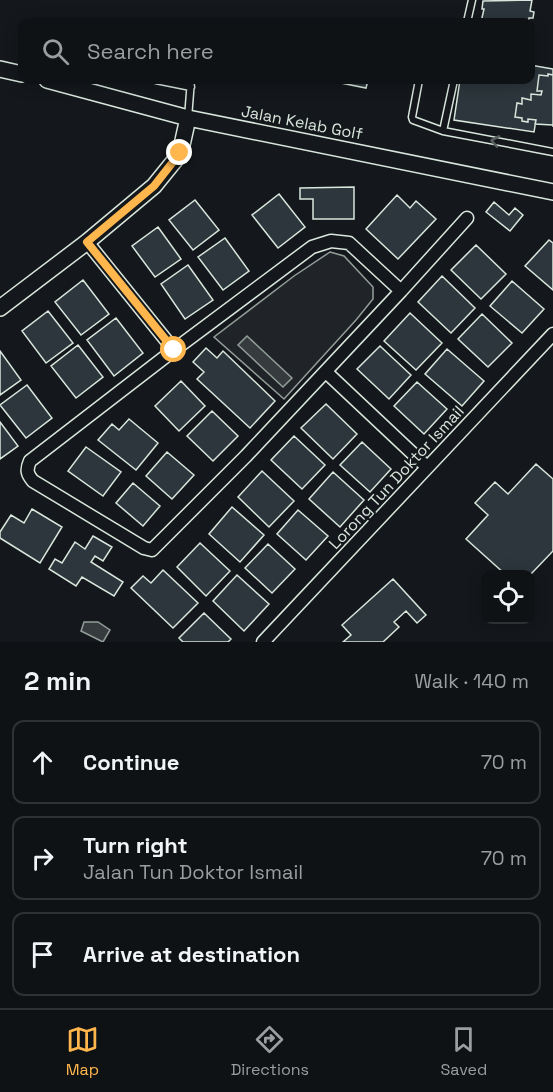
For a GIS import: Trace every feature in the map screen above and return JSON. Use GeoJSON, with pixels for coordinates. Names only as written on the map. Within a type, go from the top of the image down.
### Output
{"type":"FeatureCollection","features":[{"type":"Feature","properties":{"kind":"street"},"geometry":{"type":"LineString","coordinates":[[0,69],[18,73]]}},
{"type":"Feature","properties":{"kind":"street","name":"Jalan Kelab Golf"},"geometry":{"type":"LineString","coordinates":[[67,84],[188,118],[553,192]]}},
{"type":"Feature","properties":{"kind":"street"},"geometry":{"type":"LineString","coordinates":[[0,308],[87,242],[154,186],[180,153],[188,118]]}},
{"type":"Feature","properties":{"kind":"street"},"geometry":{"type":"LineString","coordinates":[[400,291],[349,243],[331,241],[312,247],[30,461],[27,468],[28,475],[33,482],[144,548],[152,550],[326,372],[400,291],[466,218]]}},
{"type":"Feature","properties":{"kind":"street"},"geometry":{"type":"LineString","coordinates":[[87,242],[174,350]]}},
{"type":"Feature","properties":{"kind":"street","name":"Lorong Tun Doktor Ismail"},"geometry":{"type":"LineString","coordinates":[[263,642],[553,334]]}},
{"type":"Feature","properties":{"kind":"street"},"geometry":{"type":"LineString","coordinates":[[326,372],[427,467]]}},
{"type":"Feature","properties":{"kind":"lane"},"geometry":{"type":"LineString","coordinates":[[468,18],[472,0]]}},
{"type":"Feature","properties":{"kind":"lane"},"geometry":{"type":"LineString","coordinates":[[176,84],[191,87],[188,118]]}},
{"type":"Feature","properties":{"kind":"lane"},"geometry":{"type":"LineString","coordinates":[[418,84],[413,120],[443,131],[553,152]]}},
{"type":"Feature","properties":{"kind":"lane"},"geometry":{"type":"LineString","coordinates":[[443,131],[453,84]]}},
{"type":"Feature","properties":{"kind":"shaded area"},"geometry":{"type":"Polygon","coordinates":[[[330,252],[344,256],[373,287],[373,299],[284,399],[214,337],[294,276],[330,252]]]}},
{"type":"Feature","properties":{"kind":"shaded area"},"geometry":{"type":"Polygon","coordinates":[[[247,336],[292,378],[283,387],[238,345],[247,336]]]}},
{"type":"Feature","properties":{"kind":"shaded area"},"geometry":{"type":"Polygon","coordinates":[[[84,622],[98,622],[110,630],[103,642],[81,631],[84,622]]]}},
{"type":"Feature","properties":{"kind":"building"},"geometry":{"type":"Polygon","coordinates":[[[532,0],[530,11],[534,12],[533,18],[482,18],[483,1],[532,0]]]}},
{"type":"Feature","properties":{"kind":"building"},"geometry":{"type":"Polygon","coordinates":[[[535,66],[553,69],[553,75],[539,75],[537,91],[542,91],[541,95],[531,94],[531,100],[522,98],[522,104],[517,103],[515,117],[528,122],[528,119],[536,120],[534,132],[454,120],[459,84],[535,84],[535,66]]]}},
{"type":"Feature","properties":{"kind":"building"},"geometry":{"type":"Polygon","coordinates":[[[548,74],[553,75],[553,125],[535,124],[536,120],[528,119],[528,122],[515,117],[517,103],[522,104],[522,98],[531,100],[531,94],[541,95],[542,91],[537,91],[539,75],[548,76],[548,74]]]}},
{"type":"Feature","properties":{"kind":"building"},"geometry":{"type":"Polygon","coordinates":[[[346,84],[367,84],[366,88],[346,84]]]}},
{"type":"Feature","properties":{"kind":"building"},"geometry":{"type":"Polygon","coordinates":[[[354,187],[354,219],[313,219],[313,199],[300,199],[300,188],[354,187]]]}},
{"type":"Feature","properties":{"kind":"building"},"geometry":{"type":"Polygon","coordinates":[[[279,194],[305,227],[278,248],[252,215],[279,194]]]}},
{"type":"Feature","properties":{"kind":"building"},"geometry":{"type":"Polygon","coordinates":[[[397,195],[410,208],[416,201],[436,219],[398,259],[366,229],[397,195]]]}},
{"type":"Feature","properties":{"kind":"building"},"geometry":{"type":"Polygon","coordinates":[[[195,200],[219,230],[193,250],[169,220],[195,200]]]}},
{"type":"Feature","properties":{"kind":"building"},"geometry":{"type":"Polygon","coordinates":[[[494,202],[509,215],[515,208],[523,215],[510,231],[486,212],[494,202]]]}},
{"type":"Feature","properties":{"kind":"building"},"geometry":{"type":"Polygon","coordinates":[[[158,227],[181,259],[155,277],[132,246],[158,227]]]}},
{"type":"Feature","properties":{"kind":"building"},"geometry":{"type":"Polygon","coordinates":[[[225,238],[249,271],[223,290],[198,257],[225,238]]]}},
{"type":"Feature","properties":{"kind":"building"},"geometry":{"type":"Polygon","coordinates":[[[549,240],[553,243],[553,290],[525,266],[549,240]]]}},
{"type":"Feature","properties":{"kind":"building"},"geometry":{"type":"Polygon","coordinates":[[[476,245],[506,274],[481,299],[451,270],[476,245]]]}},
{"type":"Feature","properties":{"kind":"building"},"geometry":{"type":"Polygon","coordinates":[[[188,265],[213,300],[185,319],[161,284],[188,265]]]}},
{"type":"Feature","properties":{"kind":"building"},"geometry":{"type":"Polygon","coordinates":[[[442,276],[475,308],[451,333],[418,302],[442,276]]]}},
{"type":"Feature","properties":{"kind":"building"},"geometry":{"type":"Polygon","coordinates":[[[83,280],[109,314],[81,335],[55,302],[83,280]]]}},
{"type":"Feature","properties":{"kind":"building"},"geometry":{"type":"Polygon","coordinates":[[[512,281],[544,309],[522,333],[490,306],[512,281]]]}},
{"type":"Feature","properties":{"kind":"building"},"geometry":{"type":"Polygon","coordinates":[[[48,311],[73,343],[46,363],[22,331],[48,311]]]}},
{"type":"Feature","properties":{"kind":"building"},"geometry":{"type":"Polygon","coordinates":[[[410,313],[442,343],[416,370],[384,341],[410,313]]]}},
{"type":"Feature","properties":{"kind":"building"},"geometry":{"type":"Polygon","coordinates":[[[482,314],[512,343],[488,367],[458,339],[482,314]]]}},
{"type":"Feature","properties":{"kind":"building"},"geometry":{"type":"Polygon","coordinates":[[[116,318],[143,353],[114,376],[87,340],[116,318]]]}},
{"type":"Feature","properties":{"kind":"building"},"geometry":{"type":"Polygon","coordinates":[[[78,345],[103,377],[76,398],[51,366],[78,345]]]}},
{"type":"Feature","properties":{"kind":"building"},"geometry":{"type":"Polygon","coordinates":[[[380,346],[411,375],[389,399],[357,369],[380,346]]]}},
{"type":"Feature","properties":{"kind":"building"},"geometry":{"type":"Polygon","coordinates":[[[206,348],[217,358],[223,351],[275,401],[250,428],[197,379],[204,372],[193,362],[206,348]]]}},
{"type":"Feature","properties":{"kind":"building"},"geometry":{"type":"Polygon","coordinates":[[[447,349],[484,381],[462,406],[425,374],[447,349]]]}},
{"type":"Feature","properties":{"kind":"building"},"geometry":{"type":"Polygon","coordinates":[[[0,351],[21,380],[0,395],[0,351]]]}},
{"type":"Feature","properties":{"kind":"building"},"geometry":{"type":"Polygon","coordinates":[[[181,381],[205,406],[179,431],[155,406],[181,381]]]}},
{"type":"Feature","properties":{"kind":"building"},"geometry":{"type":"Polygon","coordinates":[[[417,382],[447,409],[424,434],[394,406],[417,382]]]}},
{"type":"Feature","properties":{"kind":"building"},"geometry":{"type":"Polygon","coordinates":[[[27,385],[52,418],[26,438],[0,405],[27,385]]]}},
{"type":"Feature","properties":{"kind":"building"},"geometry":{"type":"Polygon","coordinates":[[[326,404],[357,434],[333,459],[301,428],[326,404]]]}},
{"type":"Feature","properties":{"kind":"building"},"geometry":{"type":"Polygon","coordinates":[[[212,411],[238,436],[213,461],[187,436],[212,411]]]}},
{"type":"Feature","properties":{"kind":"building"},"geometry":{"type":"Polygon","coordinates":[[[129,419],[158,443],[136,470],[98,440],[112,424],[119,430],[129,419]]]}},
{"type":"Feature","properties":{"kind":"building"},"geometry":{"type":"Polygon","coordinates":[[[0,422],[18,446],[0,459],[0,422]]]}},
{"type":"Feature","properties":{"kind":"building"},"geometry":{"type":"Polygon","coordinates":[[[294,436],[325,465],[302,489],[271,460],[294,436]]]}},
{"type":"Feature","properties":{"kind":"building"},"geometry":{"type":"Polygon","coordinates":[[[362,442],[391,469],[370,492],[340,465],[362,442]]]}},
{"type":"Feature","properties":{"kind":"building"},"geometry":{"type":"Polygon","coordinates":[[[86,447],[121,472],[103,496],[68,471],[86,447]]]}},
{"type":"Feature","properties":{"kind":"building"},"geometry":{"type":"Polygon","coordinates":[[[167,452],[194,475],[172,499],[146,476],[167,452]]]}},
{"type":"Feature","properties":{"kind":"building"},"geometry":{"type":"Polygon","coordinates":[[[536,464],[553,479],[553,551],[535,570],[501,570],[466,539],[488,515],[475,503],[495,482],[508,494],[536,464]]]}},
{"type":"Feature","properties":{"kind":"building"},"geometry":{"type":"Polygon","coordinates":[[[262,471],[294,501],[269,527],[238,497],[262,471]]]}},
{"type":"Feature","properties":{"kind":"building"},"geometry":{"type":"Polygon","coordinates":[[[333,472],[364,500],[340,527],[309,499],[333,472]]]}},
{"type":"Feature","properties":{"kind":"building"},"geometry":{"type":"Polygon","coordinates":[[[133,483],[160,506],[143,526],[116,503],[133,483]]]}},
{"type":"Feature","properties":{"kind":"building"},"geometry":{"type":"Polygon","coordinates":[[[232,507],[264,535],[240,562],[209,534],[232,507]]]}},
{"type":"Feature","properties":{"kind":"building"},"geometry":{"type":"Polygon","coordinates":[[[32,509],[62,527],[40,563],[0,538],[0,532],[11,515],[24,523],[32,509]]]}},
{"type":"Feature","properties":{"kind":"building"},"geometry":{"type":"Polygon","coordinates":[[[298,510],[328,536],[306,560],[277,534],[298,510]]]}},
{"type":"Feature","properties":{"kind":"building"},"geometry":{"type":"Polygon","coordinates":[[[93,536],[112,547],[103,561],[95,556],[91,562],[123,582],[114,596],[82,577],[76,586],[49,569],[55,559],[62,563],[75,542],[85,549],[93,536]]]}},
{"type":"Feature","properties":{"kind":"building"},"geometry":{"type":"Polygon","coordinates":[[[200,543],[230,571],[206,596],[177,567],[200,543]]]}},
{"type":"Feature","properties":{"kind":"building"},"geometry":{"type":"Polygon","coordinates":[[[268,544],[295,569],[272,593],[245,568],[268,544]]]}},
{"type":"Feature","properties":{"kind":"building"},"geometry":{"type":"Polygon","coordinates":[[[163,570],[198,603],[173,628],[131,588],[143,576],[151,583],[163,570]]]}},
{"type":"Feature","properties":{"kind":"building"},"geometry":{"type":"Polygon","coordinates":[[[237,575],[269,604],[244,631],[213,601],[237,575]]]}},
{"type":"Feature","properties":{"kind":"building"},"geometry":{"type":"Polygon","coordinates":[[[393,579],[426,615],[417,623],[406,611],[394,622],[399,627],[383,642],[343,642],[351,635],[342,625],[393,579]]]}},
{"type":"Feature","properties":{"kind":"building"},"geometry":{"type":"Polygon","coordinates":[[[204,613],[231,639],[228,642],[183,642],[179,638],[204,613]]]}},
{"type":"Feature","properties":{"kind":"route"},"geometry":{"type":"LineString","coordinates":[[174,350],[87,242],[154,186],[180,153]]}}]}
